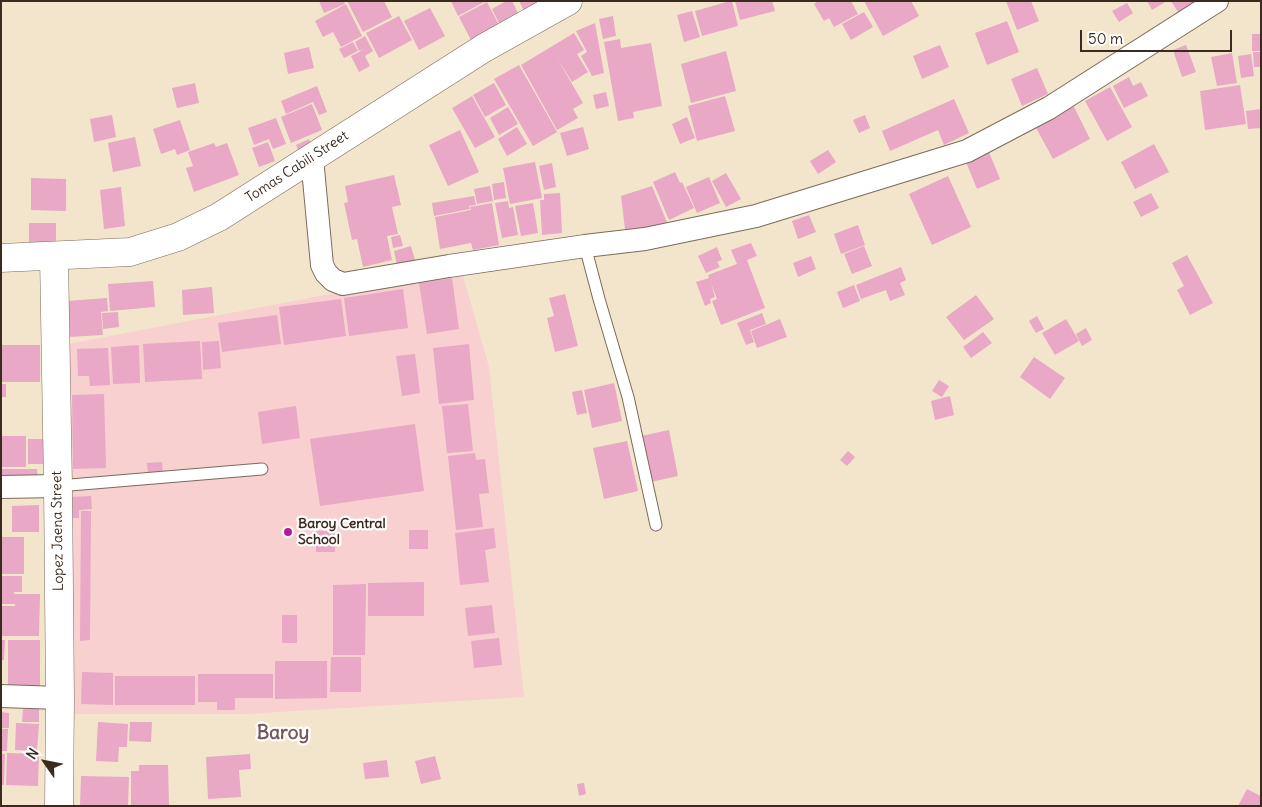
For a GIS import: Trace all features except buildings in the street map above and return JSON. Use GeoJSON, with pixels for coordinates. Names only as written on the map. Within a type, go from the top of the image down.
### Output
{"type":"FeatureCollection","features":[{"type":"Feature","properties":{"kind":"street","name":"Tomas Cabili Street"},"geometry":{"type":"LineString","coordinates":[[1,258],[130,252],[178,236],[219,217],[484,48],[568,1]]}},
{"type":"Feature","properties":{"kind":"street"},"geometry":{"type":"LineString","coordinates":[[312,158],[322,265],[326,273],[333,280],[344,284],[448,266],[645,239],[756,216],[967,150],[1049,108],[1217,1]]}},
{"type":"Feature","properties":{"kind":"street","name":"Lopez Jaena Street"},"geometry":{"type":"LineString","coordinates":[[54,256],[60,698],[59,806]]}},
{"type":"Feature","properties":{"kind":"street"},"geometry":{"type":"LineString","coordinates":[[1,487],[58,486]]}},
{"type":"Feature","properties":{"kind":"street"},"geometry":{"type":"LineString","coordinates":[[1,696],[60,698]]}},
{"type":"Feature","properties":{"kind":"lane"},"geometry":{"type":"LineString","coordinates":[[586,246],[599,299],[628,397],[656,525]]}},
{"type":"Feature","properties":{"kind":"lane"},"geometry":{"type":"LineString","coordinates":[[58,486],[262,469]]}},
{"type":"Feature","properties":{"kind":"shaded area","name":"Baroy Central School"},"geometry":{"type":"Polygon","coordinates":[[[461,269],[489,367],[524,697],[246,714],[69,714],[68,344],[461,269]]]}},
{"type":"Feature","properties":{"kind":"place","name":"Baroy Central School"},"geometry":{"type":"Point","coordinates":[288,532]}},
{"type":"Feature","properties":{"kind":"district","name":"Baroy"},"geometry":{"type":"Point","coordinates":[283,734]}}]}
